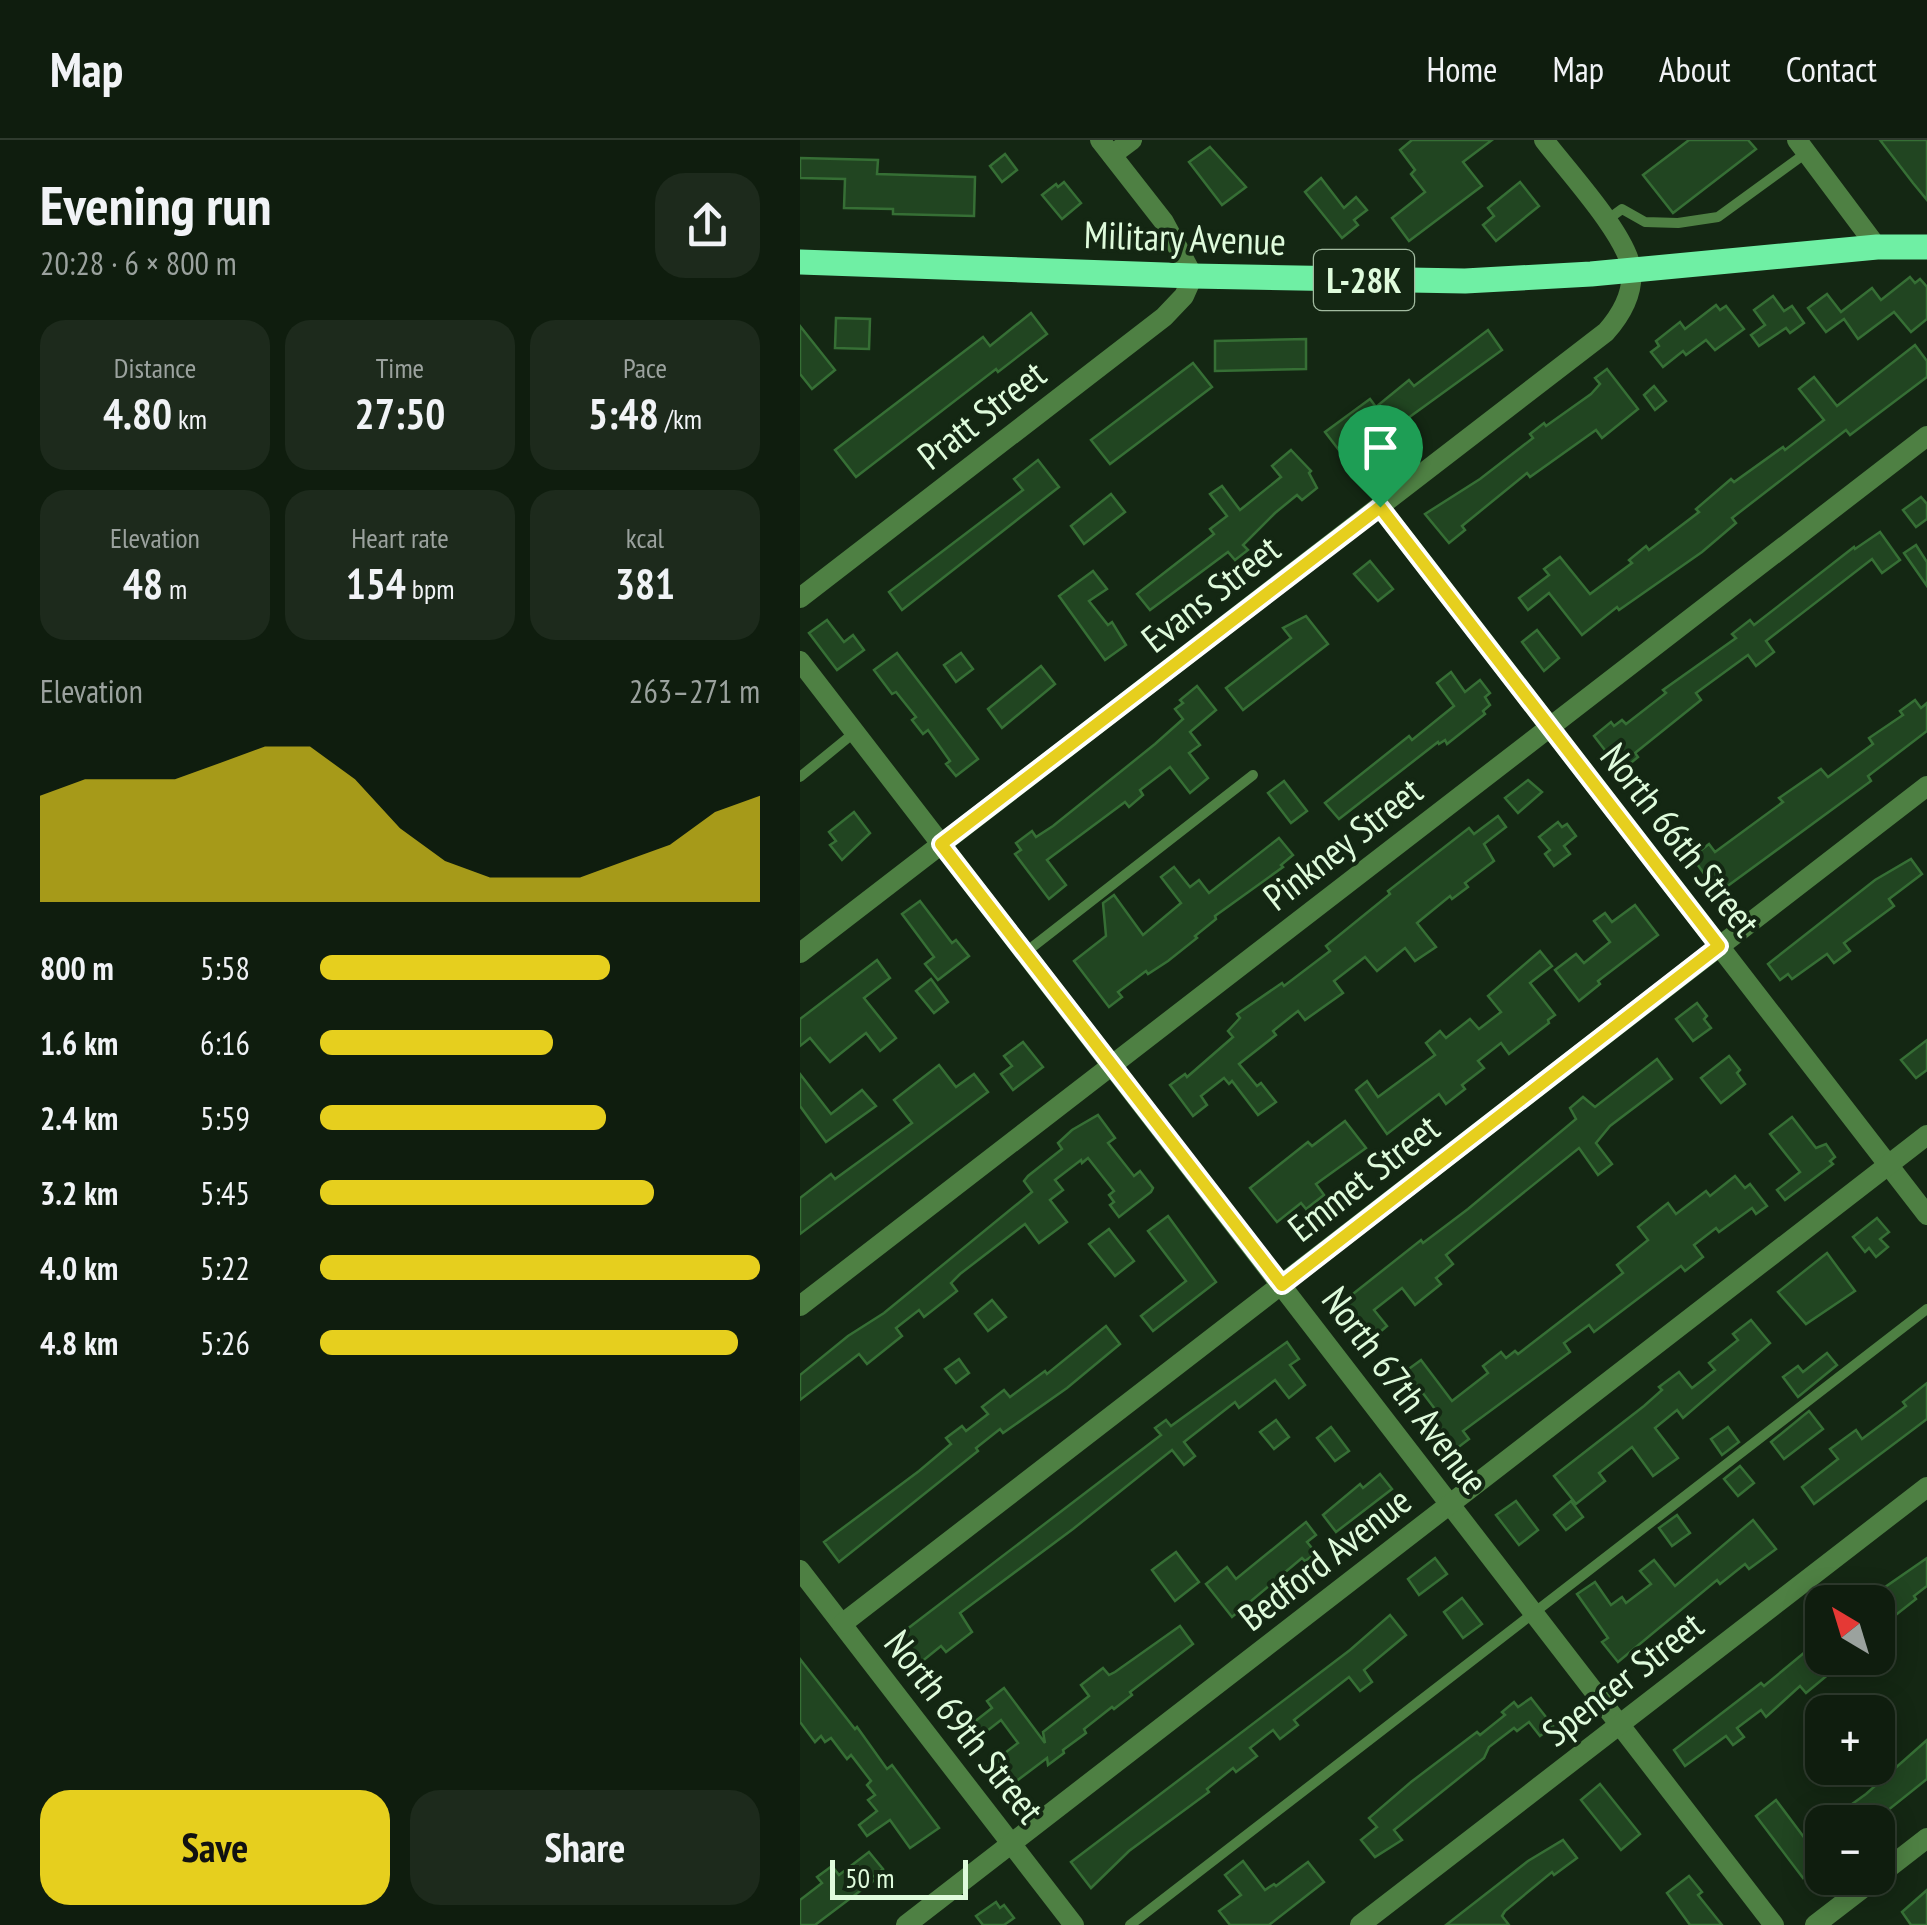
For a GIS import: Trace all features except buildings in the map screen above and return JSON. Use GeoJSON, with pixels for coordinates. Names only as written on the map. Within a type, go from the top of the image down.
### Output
{"type":"FeatureCollection","features":[{"type":"Feature","properties":{"kind":"main road","name":"Military Avenue"},"geometry":{"type":"LineString","coordinates":[[800,262],[1464,281],[1877,246],[1927,248]]}},
{"type":"Feature","properties":{"kind":"street"},"geometry":{"type":"LineString","coordinates":[[1132,140],[1106,148],[1164,222],[1193,276]]}},
{"type":"Feature","properties":{"kind":"street"},"geometry":{"type":"LineString","coordinates":[[1544,140],[1606,220],[1631,268]]}},
{"type":"Feature","properties":{"kind":"street"},"geometry":{"type":"LineString","coordinates":[[1802,146],[1877,246]]}},
{"type":"Feature","properties":{"kind":"street","name":"Evans Street"},"geometry":{"type":"LineString","coordinates":[[800,953],[1606,332],[1622,314],[1631,268]]}},
{"type":"Feature","properties":{"kind":"street","name":"Pratt Street"},"geometry":{"type":"LineString","coordinates":[[800,598],[1164,317],[1184,296],[1193,276]]}},
{"type":"Feature","properties":{"kind":"street","name":"Pinkney Street"},"geometry":{"type":"LineString","coordinates":[[800,1306],[1927,436]]}},
{"type":"Feature","properties":{"kind":"street","name":"North 66th Street"},"geometry":{"type":"LineString","coordinates":[[1380,507],[1927,1216]]}},
{"type":"Feature","properties":{"kind":"street","name":"North 67th Avenue"},"geometry":{"type":"LineString","coordinates":[[800,661],[1774,1925]]}},
{"type":"Feature","properties":{"kind":"street","name":"Emmet Street"},"geometry":{"type":"LineString","coordinates":[[842,1624],[1927,786]]}},
{"type":"Feature","properties":{"kind":"street","name":"Bedford Avenue"},"geometry":{"type":"LineString","coordinates":[[906,1925],[1927,1134]]}},
{"type":"Feature","properties":{"kind":"street","name":"Spencer Street"},"geometry":{"type":"LineString","coordinates":[[1360,1925],[1927,1487]]}},
{"type":"Feature","properties":{"kind":"street","name":"North 69th Street"},"geometry":{"type":"LineString","coordinates":[[800,1570],[1074,1925]]}},
{"type":"Feature","properties":{"kind":"street"},"geometry":{"type":"LineString","coordinates":[[1895,1863],[1927,1838]]}},
{"type":"Feature","properties":{"kind":"street"},"geometry":{"type":"LineString","coordinates":[[1814,1925],[1853,1895]]}},
{"type":"Feature","properties":{"kind":"lane"},"geometry":{"type":"LineString","coordinates":[[1606,220],[1622,209],[1645,222],[1718,218],[1802,146]]}},
{"type":"Feature","properties":{"kind":"lane"},"geometry":{"type":"LineString","coordinates":[[800,777],[855,732]]}},
{"type":"Feature","properties":{"kind":"lane"},"geometry":{"type":"LineString","coordinates":[[1025,953],[1252,776]]}},
{"type":"Feature","properties":{"kind":"lane"},"geometry":{"type":"LineString","coordinates":[[1130,1925],[1927,1309]]}},
{"type":"Feature","properties":{"kind":"route"},"geometry":{"type":"LineString","coordinates":[[1380,507],[1719,946],[1282,1285],[941,844],[1380,507]]}}]}
